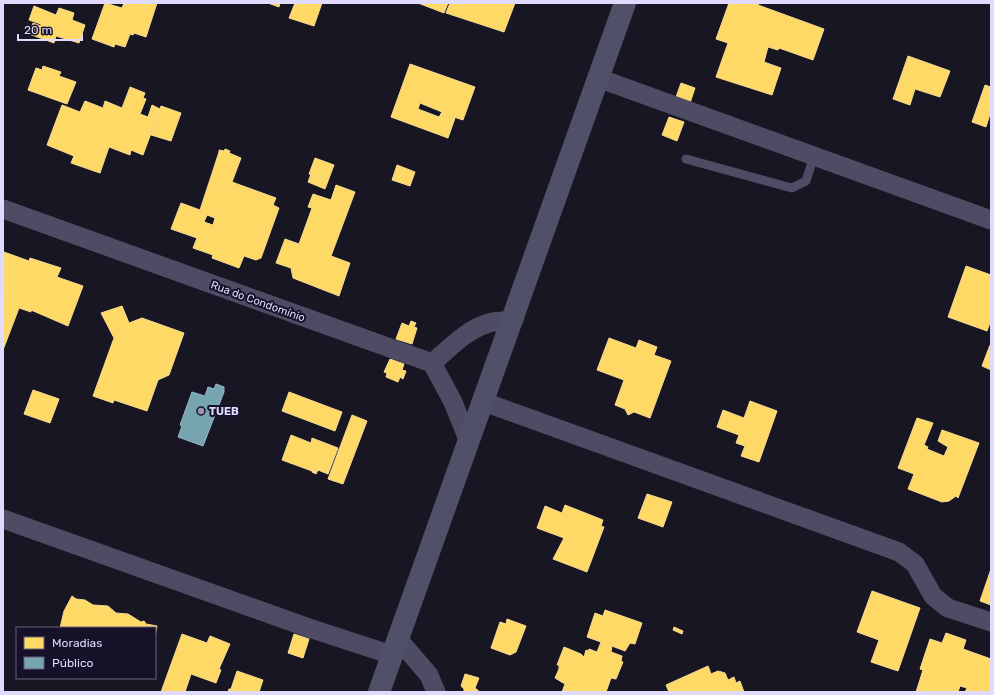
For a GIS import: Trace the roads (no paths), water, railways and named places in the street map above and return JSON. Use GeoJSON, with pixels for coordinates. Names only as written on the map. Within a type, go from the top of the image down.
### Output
{"type":"FeatureCollection","features":[{"type":"Feature","properties":{"kind":"street"},"geometry":{"type":"LineString","coordinates":[[380,692],[514,320],[625,3]]}},
{"type":"Feature","properties":{"kind":"street"},"geometry":{"type":"LineString","coordinates":[[598,78],[991,220]]}},
{"type":"Feature","properties":{"kind":"street","name":"Rua do Condomínio"},"geometry":{"type":"LineString","coordinates":[[3,209],[432,363]]}},
{"type":"Feature","properties":{"kind":"street"},"geometry":{"type":"LineString","coordinates":[[469,442],[453,402],[432,363],[457,341],[488,323],[514,320]]}},
{"type":"Feature","properties":{"kind":"street"},"geometry":{"type":"LineString","coordinates":[[484,402],[899,552],[915,564],[933,596],[948,608],[991,622]]}},
{"type":"Feature","properties":{"kind":"street"},"geometry":{"type":"LineString","coordinates":[[3,519],[309,628],[395,647],[429,675],[436,692]]}},
{"type":"Feature","properties":{"kind":"lane"},"geometry":{"type":"LineString","coordinates":[[686,159],[792,188],[806,181],[814,156]]}},
{"type":"Feature","properties":{"kind":"place","name":"TUEB"},"geometry":{"type":"Point","coordinates":[201,411]}}]}
